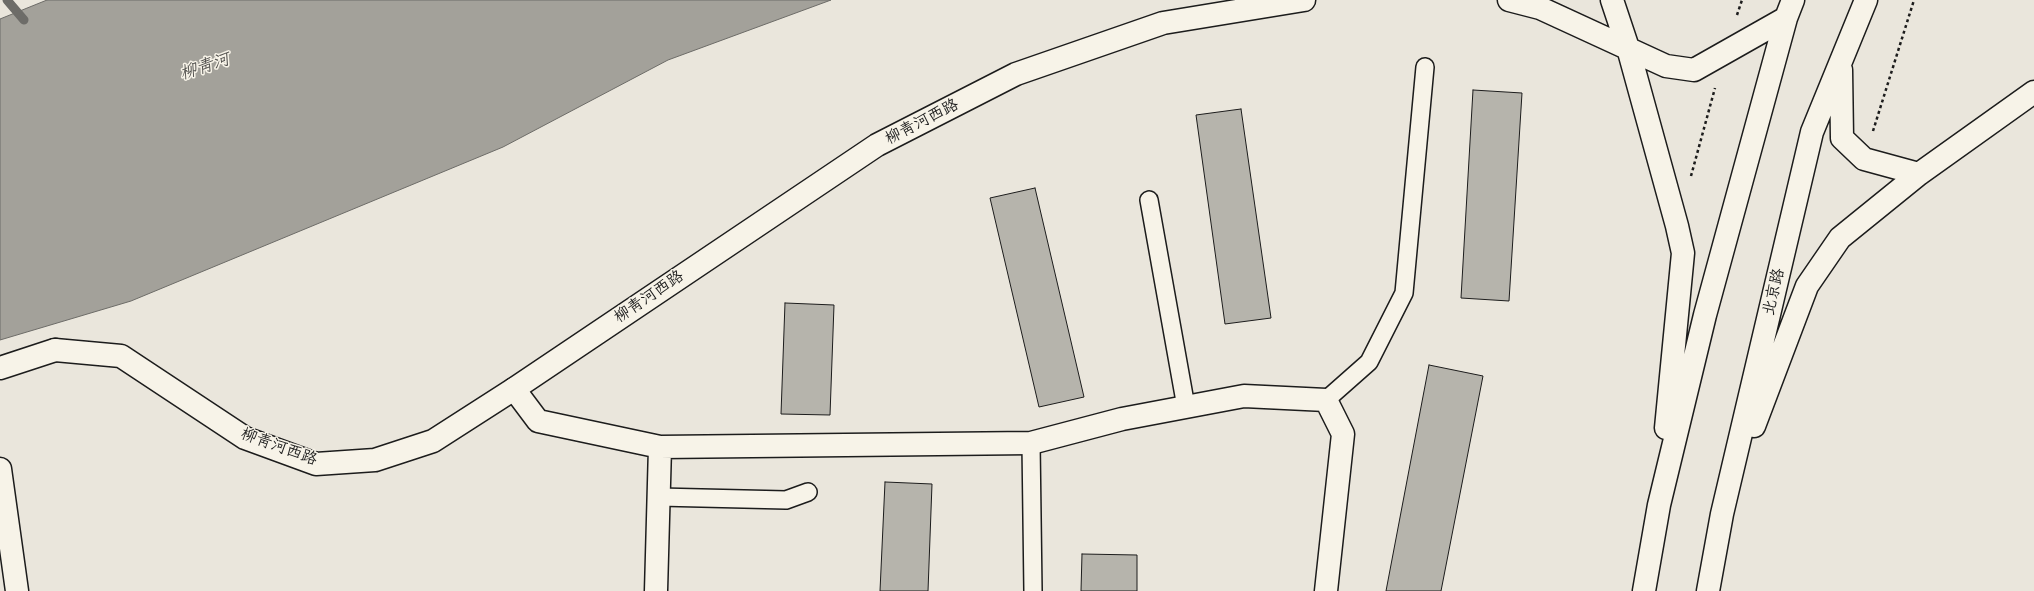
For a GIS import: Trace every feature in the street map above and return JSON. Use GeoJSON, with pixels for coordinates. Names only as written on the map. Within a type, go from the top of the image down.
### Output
{"type":"FeatureCollection","features":[{"type":"Feature","properties":{"kind":"street","name":"柳青河西路"},"geometry":{"type":"LineString","coordinates":[[0,368],[55,350],[121,356],[245,438],[316,464],[375,460],[433,441],[514,389],[877,145],[1016,74],[1163,23],[1304,0]]}},
{"type":"Feature","properties":{"kind":"street"},"geometry":{"type":"LineString","coordinates":[[1509,0],[1540,8],[1666,66],[1694,70],[1725,52],[1790,9]]}},
{"type":"Feature","properties":{"kind":"street"},"geometry":{"type":"LineString","coordinates":[[1612,0],[1628,48],[1677,226],[1682,253],[1659,505]]}},
{"type":"Feature","properties":{"kind":"street","name":"北京路"},"geometry":{"type":"LineString","coordinates":[[1708,591],[1722,514],[1812,132],[1840,60],[1866,0]]}},
{"type":"Feature","properties":{"kind":"street"},"geometry":{"type":"LineString","coordinates":[[1644,591],[1659,505],[1705,315],[1790,9]]}},
{"type":"Feature","properties":{"kind":"street"},"geometry":{"type":"LineString","coordinates":[[1840,60],[1842,138],[1864,159],[1919,174]]}},
{"type":"Feature","properties":{"kind":"street"},"geometry":{"type":"LineString","coordinates":[[1722,514],[1807,286],[1840,238],[1919,174],[2034,92]]}},
{"type":"Feature","properties":{"kind":"street"},"geometry":{"type":"LineString","coordinates":[[514,389],[538,421],[660,447],[1031,443],[1122,420],[1244,396],[1326,400],[1343,434],[1326,591]]}},
{"type":"Feature","properties":{"kind":"street"},"geometry":{"type":"LineString","coordinates":[[656,591],[660,447]]}},
{"type":"Feature","properties":{"kind":"street"},"geometry":{"type":"LineString","coordinates":[[0,469],[17,591]]}},
{"type":"Feature","properties":{"kind":"street"},"geometry":{"type":"LineString","coordinates":[[0,573],[3,591]]}},
{"type":"Feature","properties":{"kind":"lane"},"geometry":{"type":"LineString","coordinates":[[1326,400],[1369,362],[1404,293],[1425,67]]}},
{"type":"Feature","properties":{"kind":"lane"},"geometry":{"type":"LineString","coordinates":[[1149,200],[1186,407]]}},
{"type":"Feature","properties":{"kind":"lane"},"geometry":{"type":"LineString","coordinates":[[1031,443],[1033,591]]}},
{"type":"Feature","properties":{"kind":"lane"},"geometry":{"type":"LineString","coordinates":[[659,496],[786,500],[808,492]]}},
{"type":"Feature","properties":{"kind":"path"},"geometry":{"type":"LineString","coordinates":[[1690,181],[1725,52],[1742,0]]}},
{"type":"Feature","properties":{"kind":"path"},"geometry":{"type":"LineString","coordinates":[[1864,159],[1914,0]]}},
{"type":"Feature","properties":{"kind":"water","name":"柳青河"},"geometry":{"type":"Polygon","coordinates":[[[47,0],[831,0],[668,60],[503,147],[131,301],[0,340],[0,19],[47,0]]]}},
{"type":"Feature","properties":{"kind":"building"},"geometry":{"type":"Polygon","coordinates":[[[1473,90],[1522,93],[1509,301],[1461,298],[1473,90]]]}},
{"type":"Feature","properties":{"kind":"building"},"geometry":{"type":"Polygon","coordinates":[[[1241,109],[1271,318],[1225,324],[1196,115],[1241,109]]]}},
{"type":"Feature","properties":{"kind":"building"},"geometry":{"type":"Polygon","coordinates":[[[1035,188],[1084,397],[1039,407],[990,198],[1035,188]]]}},
{"type":"Feature","properties":{"kind":"building"},"geometry":{"type":"Polygon","coordinates":[[[785,303],[834,305],[830,415],[781,414],[785,303]]]}},
{"type":"Feature","properties":{"kind":"building"},"geometry":{"type":"Polygon","coordinates":[[[1429,365],[1483,376],[1441,591],[1386,591],[1429,365]]]}},
{"type":"Feature","properties":{"kind":"building"},"geometry":{"type":"Polygon","coordinates":[[[885,482],[932,484],[928,591],[880,591],[885,482]]]}},
{"type":"Feature","properties":{"kind":"building"},"geometry":{"type":"Polygon","coordinates":[[[1082,554],[1137,555],[1137,591],[1081,591],[1082,554]]]}},
{"type":"Feature","properties":{"kind":"waterway"},"geometry":{"type":"LineString","coordinates":[[7,0],[24,20]]}}]}
